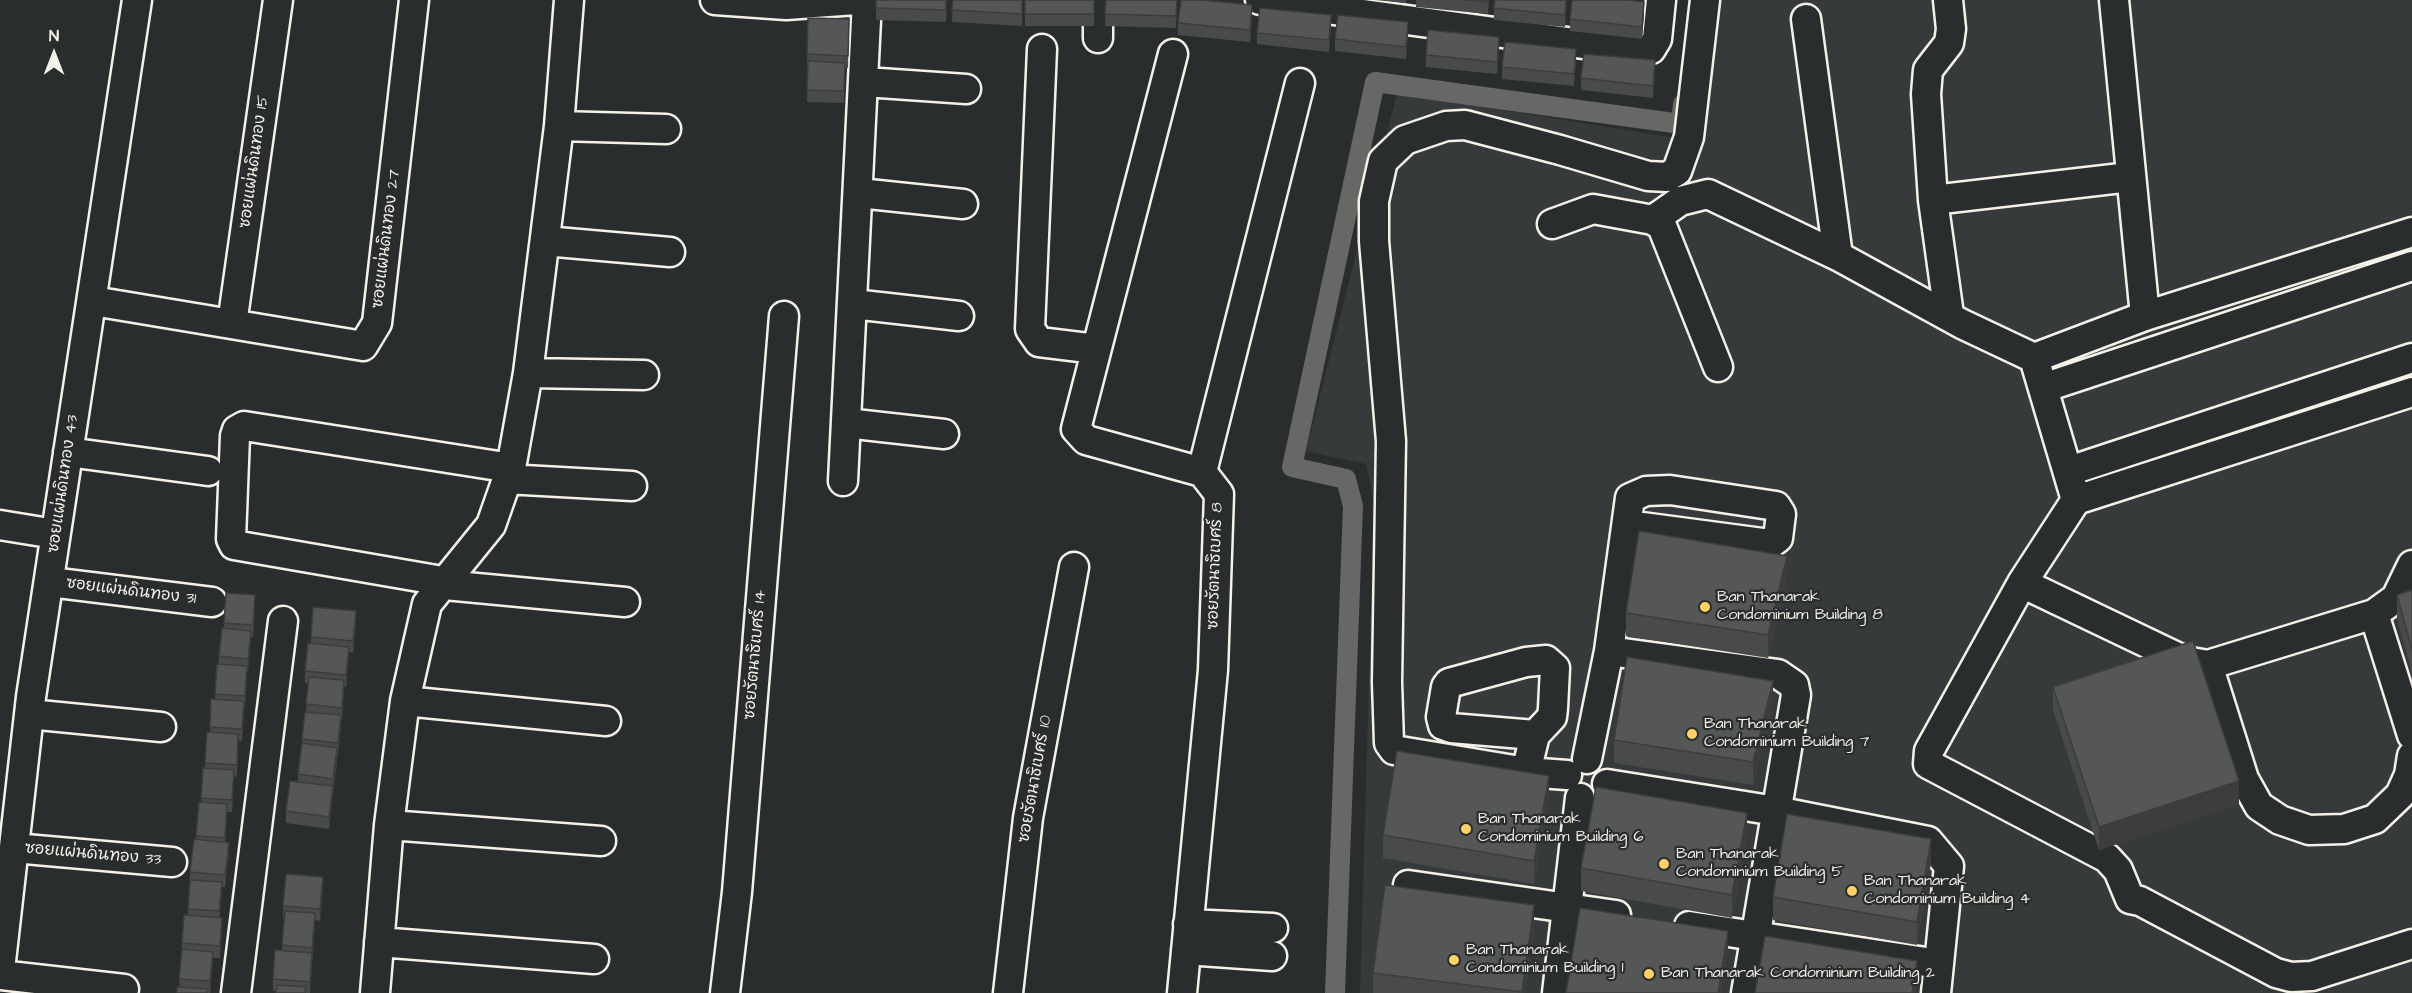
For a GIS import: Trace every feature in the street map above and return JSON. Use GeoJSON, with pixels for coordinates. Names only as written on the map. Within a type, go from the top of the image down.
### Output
{"type":"FeatureCollection","features":[{"type":"Feature","properties":{"kind":"street","name":"ซอยแผ่นดินทอง 43"},"geometry":{"type":"LineString","coordinates":[[0,970],[29,714],[51,582],[55,534],[93,301],[137,0]]}},
{"type":"Feature","properties":{"kind":"street","name":"ซอยแผ่นดินทอง 15"},"geometry":{"type":"LineString","coordinates":[[232,324],[278,0]]}},
{"type":"Feature","properties":{"kind":"street","name":"ซอยแผ่นดินทอง 27"},"geometry":{"type":"LineString","coordinates":[[93,301],[363,346],[377,323],[414,0]]}},
{"type":"Feature","properties":{"kind":"street"},"geometry":{"type":"LineString","coordinates":[[375,993],[389,825],[405,701],[428,604],[491,525],[508,474],[528,373],[559,126],[569,0]]}},
{"type":"Feature","properties":{"kind":"street"},"geometry":{"type":"LineString","coordinates":[[715,0],[786,5],[856,0]]}},
{"type":"Feature","properties":{"kind":"street"},"geometry":{"type":"LineString","coordinates":[[843,480],[865,82],[867,0]]}},
{"type":"Feature","properties":{"kind":"street"},"geometry":{"type":"LineString","coordinates":[[1098,0],[1098,38]]}},
{"type":"Feature","properties":{"kind":"street"},"geometry":{"type":"LineString","coordinates":[[1260,0],[1634,51],[1651,49],[1657,39],[1661,0]]}},
{"type":"Feature","properties":{"kind":"street"},"geometry":{"type":"LineString","coordinates":[[1705,0],[1689,137],[1677,171],[1666,177],[1648,176],[1465,125],[1446,126],[1405,141],[1383,162],[1374,201],[1374,242],[1391,441],[1387,682],[1389,743],[1394,750],[1526,772],[1578,778],[1593,799],[1607,784],[1776,810],[1928,841],[1949,866],[1936,993]]}},
{"type":"Feature","properties":{"kind":"street"},"geometry":{"type":"LineString","coordinates":[[1948,0],[1951,29],[1948,43],[1928,70],[1926,94],[1933,200],[1949,315]]}},
{"type":"Feature","properties":{"kind":"street"},"geometry":{"type":"LineString","coordinates":[[2114,0],[2145,316]]}},
{"type":"Feature","properties":{"kind":"street"},"geometry":{"type":"LineString","coordinates":[[1806,19],[1838,256]]}},
{"type":"Feature","properties":{"kind":"street"},"geometry":{"type":"LineString","coordinates":[[1042,49],[1030,329],[1039,342],[1096,349]]}},
{"type":"Feature","properties":{"kind":"street"},"geometry":{"type":"LineString","coordinates":[[1173,54],[1076,429],[1086,440],[1202,472],[1300,83]]}},
{"type":"Feature","properties":{"kind":"street"},"geometry":{"type":"LineString","coordinates":[[865,82],[966,89]]}},
{"type":"Feature","properties":{"kind":"street"},"geometry":{"type":"LineString","coordinates":[[559,126],[666,129]]}},
{"type":"Feature","properties":{"kind":"street"},"geometry":{"type":"LineString","coordinates":[[1933,200],[2130,177]]}},
{"type":"Feature","properties":{"kind":"street"},"geometry":{"type":"LineString","coordinates":[[859,193],[963,204]]}},
{"type":"Feature","properties":{"kind":"street"},"geometry":{"type":"LineString","coordinates":[[1653,220],[1680,201],[1708,194],[1838,256],[2034,358],[2076,500]]}},
{"type":"Feature","properties":{"kind":"street"},"geometry":{"type":"LineString","coordinates":[[1552,224],[1593,210],[1653,220],[1662,226],[1718,367]]}},
{"type":"Feature","properties":{"kind":"street"},"geometry":{"type":"LineString","coordinates":[[2034,358],[2145,316],[2412,232]]}},
{"type":"Feature","properties":{"kind":"street"},"geometry":{"type":"LineString","coordinates":[[545,241],[670,252]]}},
{"type":"Feature","properties":{"kind":"street"},"geometry":{"type":"LineString","coordinates":[[2043,388],[2412,266]]}},
{"type":"Feature","properties":{"kind":"street"},"geometry":{"type":"LineString","coordinates":[[853,304],[959,315]]}},
{"type":"Feature","properties":{"kind":"street","name":"ซอยรัตนาธิเบศร์ 14"},"geometry":{"type":"LineString","coordinates":[[725,993],[738,880],[784,316]]}},
{"type":"Feature","properties":{"kind":"street"},"geometry":{"type":"LineString","coordinates":[[2069,471],[2412,358]]}},
{"type":"Feature","properties":{"kind":"street"},"geometry":{"type":"LineString","coordinates":[[528,373],[644,375]]}},
{"type":"Feature","properties":{"kind":"street"},"geometry":{"type":"LineString","coordinates":[[2412,392],[2076,500],[2022,583],[1929,751],[1928,764],[2107,858],[2118,870],[2130,899],[2140,901],[2276,973],[2291,977],[2312,975],[2412,944]]}},
{"type":"Feature","properties":{"kind":"street"},"geometry":{"type":"LineString","coordinates":[[846,423],[945,434]]}},
{"type":"Feature","properties":{"kind":"street"},"geometry":{"type":"LineString","coordinates":[[626,602],[446,583],[234,545],[231,539],[237,430],[244,426],[508,474],[632,486]]}},
{"type":"Feature","properties":{"kind":"street"},"geometry":{"type":"LineString","coordinates":[[68,452],[208,471]]}},
{"type":"Feature","properties":{"kind":"street","name":"ซอยรัตนาธิเบศร์ 8"},"geometry":{"type":"LineString","coordinates":[[1182,993],[1213,670],[1219,494],[1202,472]]}},
{"type":"Feature","properties":{"kind":"street"},"geometry":{"type":"LineString","coordinates":[[1557,993],[1569,908],[1578,778],[1609,651],[1630,498],[1646,492],[1670,490],[1776,506],[1781,514],[1778,538],[1770,544],[1627,525]]}},
{"type":"Feature","properties":{"kind":"street"},"geometry":{"type":"LineString","coordinates":[[0,525],[55,534]]}},
{"type":"Feature","properties":{"kind":"street"},"geometry":{"type":"LineString","coordinates":[[2022,583],[2184,661],[2208,665],[2374,614],[2396,598],[2412,566]]}},
{"type":"Feature","properties":{"kind":"street","name":"ซอยรัตนาธิเบศร์ 10"},"geometry":{"type":"LineString","coordinates":[[1008,993],[1028,818],[1074,567]]}},
{"type":"Feature","properties":{"kind":"street","name":"ซอยแผ่นดินทอง 31"},"geometry":{"type":"LineString","coordinates":[[51,582],[212,602]]}},
{"type":"Feature","properties":{"kind":"street"},"geometry":{"type":"LineString","coordinates":[[2374,614],[2412,735]]}},
{"type":"Feature","properties":{"kind":"street"},"geometry":{"type":"LineString","coordinates":[[236,993],[283,621]]}},
{"type":"Feature","properties":{"kind":"street"},"geometry":{"type":"LineString","coordinates":[[1609,651],[1778,674],[1794,685],[1796,695],[1746,993]]}},
{"type":"Feature","properties":{"kind":"street"},"geometry":{"type":"LineString","coordinates":[[2208,665],[2244,778],[2259,806],[2280,820],[2309,830],[2320,830],[2344,829],[2375,819],[2400,795],[2409,775],[2412,756]]}},
{"type":"Feature","properties":{"kind":"street"},"geometry":{"type":"LineString","coordinates":[[405,701],[606,721]]}},
{"type":"Feature","properties":{"kind":"street"},"geometry":{"type":"LineString","coordinates":[[29,714],[161,727]]}},
{"type":"Feature","properties":{"kind":"street"},"geometry":{"type":"LineString","coordinates":[[1526,772],[1535,735]]}},
{"type":"Feature","properties":{"kind":"street"},"geometry":{"type":"LineString","coordinates":[[389,825],[601,841]]}},
{"type":"Feature","properties":{"kind":"street","name":"ซอยแผ่นดินทอง 33"},"geometry":{"type":"LineString","coordinates":[[14,848],[172,862]]}},
{"type":"Feature","properties":{"kind":"street"},"geometry":{"type":"LineString","coordinates":[[1408,885],[1939,964]]}},
{"type":"Feature","properties":{"kind":"street"},"geometry":{"type":"LineString","coordinates":[[1187,937],[1272,942]]}},
{"type":"Feature","properties":{"kind":"street"},"geometry":{"type":"LineString","coordinates":[[379,942],[594,959]]}},
{"type":"Feature","properties":{"kind":"street"},"geometry":{"type":"LineString","coordinates":[[0,975],[124,989]]}},
{"type":"Feature","properties":{"kind":"shaded area"},"geometry":{"type":"Polygon","coordinates":[[[1711,0],[2412,0],[2412,993],[1360,993],[1374,503],[1366,464],[1306,451],[1397,93],[1687,140],[1711,0]]]}},
{"type":"Feature","properties":{"kind":"building"},"geometry":{"type":"Polygon","coordinates":[[[876,0],[946,0],[946,10],[876,8],[876,0]]]}},
{"type":"Feature","properties":{"kind":"building"},"geometry":{"type":"Polygon","coordinates":[[[953,0],[1022,0],[1022,14],[952,10],[953,0]]]}},
{"type":"Feature","properties":{"kind":"building"},"geometry":{"type":"Polygon","coordinates":[[[1025,0],[1094,0],[1094,14],[1025,14],[1025,0]]]}},
{"type":"Feature","properties":{"kind":"building"},"geometry":{"type":"Polygon","coordinates":[[[1106,0],[1177,0],[1176,16],[1105,14],[1106,0]]]}},
{"type":"Feature","properties":{"kind":"building"},"geometry":{"type":"Polygon","coordinates":[[[1181,0],[1252,5],[1250,30],[1178,23],[1181,0]]]}},
{"type":"Feature","properties":{"kind":"building"},"geometry":{"type":"Polygon","coordinates":[[[1464,0],[1488,0],[1488,2],[1464,0]]]}},
{"type":"Feature","properties":{"kind":"building"},"geometry":{"type":"Polygon","coordinates":[[[1495,0],[1566,0],[1565,15],[1494,8],[1495,0]]]}},
{"type":"Feature","properties":{"kind":"building"},"geometry":{"type":"Polygon","coordinates":[[[1572,0],[1644,2],[1642,27],[1570,19],[1572,0]]]}},
{"type":"Feature","properties":{"kind":"building"},"geometry":{"type":"Polygon","coordinates":[[[1260,8],[1331,15],[1329,40],[1257,33],[1260,8]]]}},
{"type":"Feature","properties":{"kind":"building"},"geometry":{"type":"Polygon","coordinates":[[[1338,15],[1408,22],[1406,47],[1335,39],[1338,15]]]}},
{"type":"Feature","properties":{"kind":"building"},"geometry":{"type":"Polygon","coordinates":[[[808,18],[849,19],[848,56],[807,54],[808,18]]]}},
{"type":"Feature","properties":{"kind":"building"},"geometry":{"type":"Polygon","coordinates":[[[1428,30],[1499,37],[1497,62],[1426,55],[1428,30]]]}},
{"type":"Feature","properties":{"kind":"building"},"geometry":{"type":"Polygon","coordinates":[[[1505,42],[1576,49],[1574,74],[1502,67],[1505,42]]]}},
{"type":"Feature","properties":{"kind":"building"},"geometry":{"type":"Polygon","coordinates":[[[1584,54],[1655,60],[1653,86],[1581,78],[1584,54]]]}},
{"type":"Feature","properties":{"kind":"building"},"geometry":{"type":"Polygon","coordinates":[[[808,61],[845,63],[844,91],[807,90],[808,61]]]}},
{"type":"Feature","properties":{"kind":"building","name":"Ban Thanarak Condominium Building 8"},"geometry":{"type":"Polygon","coordinates":[[[1639,531],[1787,556],[1768,635],[1626,613],[1639,531]]]}},
{"type":"Feature","properties":{"kind":"building"},"geometry":{"type":"Polygon","coordinates":[[[2412,590],[2412,650],[2397,595],[2412,590]]]}},
{"type":"Feature","properties":{"kind":"building"},"geometry":{"type":"Polygon","coordinates":[[[226,593],[255,595],[253,625],[224,623],[226,593]]]}},
{"type":"Feature","properties":{"kind":"building"},"geometry":{"type":"Polygon","coordinates":[[[313,607],[356,611],[353,641],[311,637],[313,607]]]}},
{"type":"Feature","properties":{"kind":"building"},"geometry":{"type":"Polygon","coordinates":[[[222,628],[251,631],[248,659],[219,656],[222,628]]]}},
{"type":"Feature","properties":{"kind":"building"},"geometry":{"type":"Polygon","coordinates":[[[2193,641],[2239,781],[2099,827],[2053,687],[2193,641]]]}},
{"type":"Feature","properties":{"kind":"building"},"geometry":{"type":"Polygon","coordinates":[[[308,643],[349,647],[346,675],[305,671],[308,643]]]}},
{"type":"Feature","properties":{"kind":"building","name":"Ban Thanarak Condominium Building 7"},"geometry":{"type":"Polygon","coordinates":[[[1627,657],[1773,681],[1753,762],[1614,740],[1627,657]]]}},
{"type":"Feature","properties":{"kind":"building"},"geometry":{"type":"Polygon","coordinates":[[[217,664],[247,666],[245,696],[215,694],[217,664]]]}},
{"type":"Feature","properties":{"kind":"building"},"geometry":{"type":"Polygon","coordinates":[[[309,677],[344,680],[342,708],[306,704],[309,677]]]}},
{"type":"Feature","properties":{"kind":"building"},"geometry":{"type":"Polygon","coordinates":[[[211,699],[244,701],[242,729],[210,727],[211,699]]]}},
{"type":"Feature","properties":{"kind":"building"},"geometry":{"type":"Polygon","coordinates":[[[305,712],[341,715],[338,743],[302,739],[305,712]]]}},
{"type":"Feature","properties":{"kind":"building"},"geometry":{"type":"Polygon","coordinates":[[[207,732],[238,734],[237,765],[205,763],[207,732]]]}},
{"type":"Feature","properties":{"kind":"building"},"geometry":{"type":"Polygon","coordinates":[[[302,743],[337,748],[333,779],[298,774],[302,743]]]}},
{"type":"Feature","properties":{"kind":"building","name":"Ban Thanarak Condominium Building 6"},"geometry":{"type":"Polygon","coordinates":[[[1397,751],[1549,776],[1534,861],[1383,835],[1397,751]]]}},
{"type":"Feature","properties":{"kind":"building"},"geometry":{"type":"Polygon","coordinates":[[[203,768],[234,770],[232,800],[201,798],[203,768]]]}},
{"type":"Feature","properties":{"kind":"building"},"geometry":{"type":"Polygon","coordinates":[[[290,781],[333,786],[329,817],[286,811],[290,781]]]}},
{"type":"Feature","properties":{"kind":"building","name":"Ban Thanarak Condominium Building 5"},"geometry":{"type":"Polygon","coordinates":[[[1596,787],[1747,813],[1732,895],[1581,868],[1596,787]]]}},
{"type":"Feature","properties":{"kind":"building"},"geometry":{"type":"Polygon","coordinates":[[[199,802],[227,804],[225,838],[196,836],[199,802]]]}},
{"type":"Feature","properties":{"kind":"building","name":"Ban Thanarak Condominium Building 4"},"geometry":{"type":"Polygon","coordinates":[[[1787,814],[1931,839],[1917,922],[1773,897],[1787,814]]]}},
{"type":"Feature","properties":{"kind":"building"},"geometry":{"type":"Polygon","coordinates":[[[194,839],[229,843],[225,875],[190,872],[194,839]]]}},
{"type":"Feature","properties":{"kind":"building"},"geometry":{"type":"Polygon","coordinates":[[[286,874],[323,877],[320,909],[283,906],[286,874]]]}},
{"type":"Feature","properties":{"kind":"building"},"geometry":{"type":"Polygon","coordinates":[[[190,880],[222,882],[219,911],[188,909],[190,880]]]}},
{"type":"Feature","properties":{"kind":"building","name":"Ban Thanarak Condominium Building 1"},"geometry":{"type":"Polygon","coordinates":[[[1385,885],[1534,905],[1522,992],[1373,973],[1385,885]]]}},
{"type":"Feature","properties":{"kind":"building","name":"Ban Thanarak Condominium Building 2"},"geometry":{"type":"Polygon","coordinates":[[[1580,908],[1728,931],[1718,993],[1566,993],[1580,908]]]}},
{"type":"Feature","properties":{"kind":"building"},"geometry":{"type":"Polygon","coordinates":[[[285,911],[315,913],[312,948],[282,945],[285,911]]]}},
{"type":"Feature","properties":{"kind":"building"},"geometry":{"type":"Polygon","coordinates":[[[184,915],[222,918],[220,946],[182,943],[184,915]]]}},
{"type":"Feature","properties":{"kind":"building"},"geometry":{"type":"Polygon","coordinates":[[[1765,936],[1917,961],[1912,993],[1755,993],[1765,936]]]}},
{"type":"Feature","properties":{"kind":"building"},"geometry":{"type":"Polygon","coordinates":[[[182,949],[213,952],[210,981],[179,979],[182,949]]]}},
{"type":"Feature","properties":{"kind":"building"},"geometry":{"type":"Polygon","coordinates":[[[275,950],[312,953],[310,982],[273,979],[275,950]]]}},
{"type":"Feature","properties":{"kind":"building"},"geometry":{"type":"Polygon","coordinates":[[[277,985],[306,987],[305,993],[276,993],[277,985]]]}},
{"type":"Feature","properties":{"kind":"building"},"geometry":{"type":"Polygon","coordinates":[[[177,987],[208,989],[207,993],[177,993],[177,987]]]}},
{"type":"Feature","properties":{"kind":"waterway"},"geometry":{"type":"LineString","coordinates":[[1335,993],[1353,506],[1346,479],[1292,467],[1375,82],[1681,124],[1683,104]]}},
{"type":"Feature","properties":{"kind":"place","name":"Ban Thanarak Condominium Building 8"},"geometry":{"type":"Point","coordinates":[1705,607]}},
{"type":"Feature","properties":{"kind":"place","name":"Ban Thanarak Condominium Building 7"},"geometry":{"type":"Point","coordinates":[1692,734]}},
{"type":"Feature","properties":{"kind":"place","name":"Ban Thanarak Condominium Building 6"},"geometry":{"type":"Point","coordinates":[1466,829]}},
{"type":"Feature","properties":{"kind":"place","name":"Ban Thanarak Condominium Building 5"},"geometry":{"type":"Point","coordinates":[1664,864]}},
{"type":"Feature","properties":{"kind":"place","name":"Ban Thanarak Condominium Building 4"},"geometry":{"type":"Point","coordinates":[1852,891]}},
{"type":"Feature","properties":{"kind":"place","name":"Ban Thanarak Condominium Building 1"},"geometry":{"type":"Point","coordinates":[1454,960]}},
{"type":"Feature","properties":{"kind":"place","name":"Ban Thanarak Condominium Building 2"},"geometry":{"type":"Point","coordinates":[1649,974]}}]}
